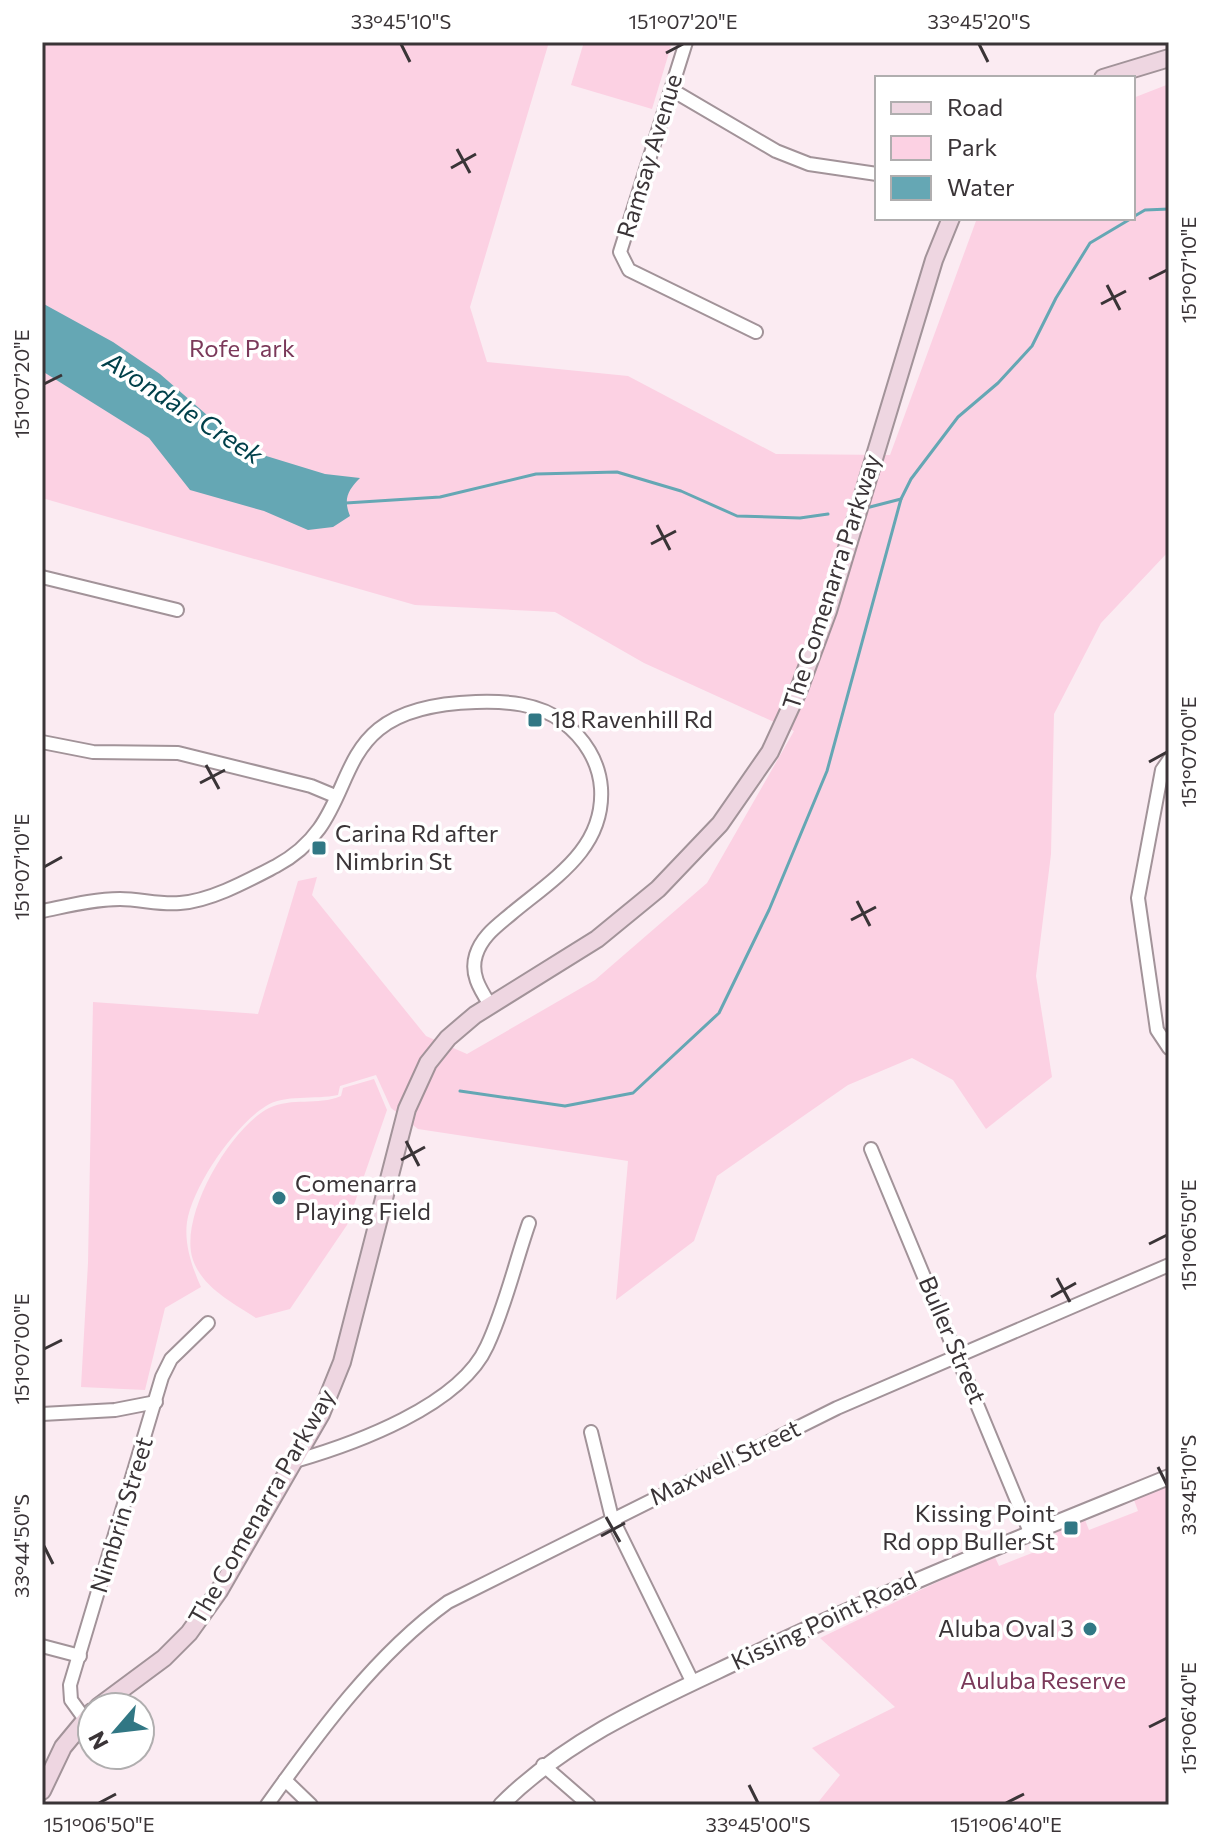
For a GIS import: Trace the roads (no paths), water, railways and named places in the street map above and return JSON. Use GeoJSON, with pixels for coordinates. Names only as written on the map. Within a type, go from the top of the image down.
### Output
{"type":"FeatureCollection","features":[{"type":"Feature","properties":{"kind":"main road"},"geometry":{"type":"LineString","coordinates":[[1110,76],[1169,58]]}},
{"type":"Feature","properties":{"kind":"main road","name":"The Comenarra Parkway"},"geometry":{"type":"LineString","coordinates":[[120,1691],[164,1658],[189,1633],[219,1591],[321,1414],[342,1362],[411,1096],[439,1048],[490,1005],[597,939],[658,889],[720,824],[770,752],[799,689],[828,611],[934,260],[950,220]]}},
{"type":"Feature","properties":{"kind":"main road"},"geometry":{"type":"LineString","coordinates":[[42,1791],[63,1747],[76,1730]]}},
{"type":"Feature","properties":{"kind":"street","name":"Ramsay Avenue"},"geometry":{"type":"LineString","coordinates":[[686,42],[620,252],[622,263],[629,270],[756,332]]}},
{"type":"Feature","properties":{"kind":"street"},"geometry":{"type":"LineString","coordinates":[[672,90],[776,151],[809,164],[875,174]]}},
{"type":"Feature","properties":{"kind":"street"},"geometry":{"type":"LineString","coordinates":[[42,577],[177,610]]}},
{"type":"Feature","properties":{"kind":"street"},"geometry":{"type":"LineString","coordinates":[[42,911],[117,899],[181,903],[222,889],[290,858],[317,833],[366,739],[393,719],[432,707],[483,702],[541,710],[559,718],[587,746],[600,781],[599,820],[581,855],[482,942],[475,972],[490,1005]]}},
{"type":"Feature","properties":{"kind":"street"},"geometry":{"type":"LineString","coordinates":[[42,742],[93,752],[178,753],[311,786],[335,796]]}},
{"type":"Feature","properties":{"kind":"street"},"geometry":{"type":"LineString","coordinates":[[1169,760],[1162,770],[1138,898],[1157,1030],[1169,1048]]}},
{"type":"Feature","properties":{"kind":"street","name":"Buller Street"},"geometry":{"type":"LineString","coordinates":[[871,1149],[1030,1532]]}},
{"type":"Feature","properties":{"kind":"street"},"geometry":{"type":"LineString","coordinates":[[295,1461],[329,1451],[417,1412],[455,1387],[473,1369],[487,1347],[529,1223]]}},
{"type":"Feature","properties":{"kind":"street","name":"Maxwell Street"},"geometry":{"type":"LineString","coordinates":[[267,1805],[373,1672],[419,1623],[479,1585],[837,1408],[1169,1265]]}},
{"type":"Feature","properties":{"kind":"street","name":"Nimbrin Street"},"geometry":{"type":"LineString","coordinates":[[76,1708],[69,1693],[156,1402],[171,1359],[208,1323]]}},
{"type":"Feature","properties":{"kind":"street"},"geometry":{"type":"LineString","coordinates":[[42,1414],[115,1410],[156,1402]]}},
{"type":"Feature","properties":{"kind":"street"},"geometry":{"type":"LineString","coordinates":[[591,1432],[612,1518],[693,1683]]}},
{"type":"Feature","properties":{"kind":"street","name":"Kissing Point Road"},"geometry":{"type":"LineString","coordinates":[[501,1805],[543,1765],[614,1721],[867,1600],[1169,1477]]}},
{"type":"Feature","properties":{"kind":"street"},"geometry":{"type":"LineString","coordinates":[[42,1646],[80,1656]]}},
{"type":"Feature","properties":{"kind":"street"},"geometry":{"type":"LineString","coordinates":[[543,1765],[589,1805]]}},
{"type":"Feature","properties":{"kind":"street"},"geometry":{"type":"LineString","coordinates":[[285,1780],[311,1805]]}},
{"type":"Feature","properties":{"kind":"water"},"geometry":{"type":"Polygon","coordinates":[[[42,303],[113,342],[160,374],[247,450],[325,474],[360,478],[348,495],[350,516],[333,527],[308,530],[264,511],[190,490],[149,438],[42,371],[42,303]]]}},
{"type":"Feature","properties":{"kind":"waterway","name":"Avondale Creek"},"geometry":{"type":"LineString","coordinates":[[1135,216],[1145,210],[1169,209]]}},
{"type":"Feature","properties":{"kind":"waterway","name":"Avondale Creek"},"geometry":{"type":"LineString","coordinates":[[866,508],[901,499],[911,479],[958,417],[998,383],[1032,346],[1056,298],[1090,243],[1129,220]]}},
{"type":"Feature","properties":{"kind":"waterway","name":"Avondale Creek"},"geometry":{"type":"LineString","coordinates":[[346,503],[440,497],[536,474],[617,472],[681,491],[737,516],[800,518],[828,514]]}},
{"type":"Feature","properties":{"kind":"waterway"},"geometry":{"type":"LineString","coordinates":[[460,1091],[565,1106],[633,1093],[719,1013],[769,910],[827,771],[901,499]]}},
{"type":"Feature","properties":{"kind":"place","name":"18 Ravenhill Rd"},"geometry":{"type":"Point","coordinates":[535,720]}},
{"type":"Feature","properties":{"kind":"place","name":"Carina Rd after Nimbrin St"},"geometry":{"type":"Point","coordinates":[319,848]}},
{"type":"Feature","properties":{"kind":"place","name":"Comenarra Playing Field"},"geometry":{"type":"Point","coordinates":[279,1198]}},
{"type":"Feature","properties":{"kind":"place","name":"Kissing Point Rd opp Buller St"},"geometry":{"type":"Point","coordinates":[1071,1528]}},
{"type":"Feature","properties":{"kind":"place","name":"Aluba Oval 3"},"geometry":{"type":"Point","coordinates":[1090,1629]}},
{"type":"Feature","properties":{"kind":"park label","name":"Rofe Park"},"geometry":{"type":"Point","coordinates":[242,349]}},
{"type":"Feature","properties":{"kind":"park label","name":"Auluba Reserve"},"geometry":{"type":"Point","coordinates":[1043,1681]}}]}
